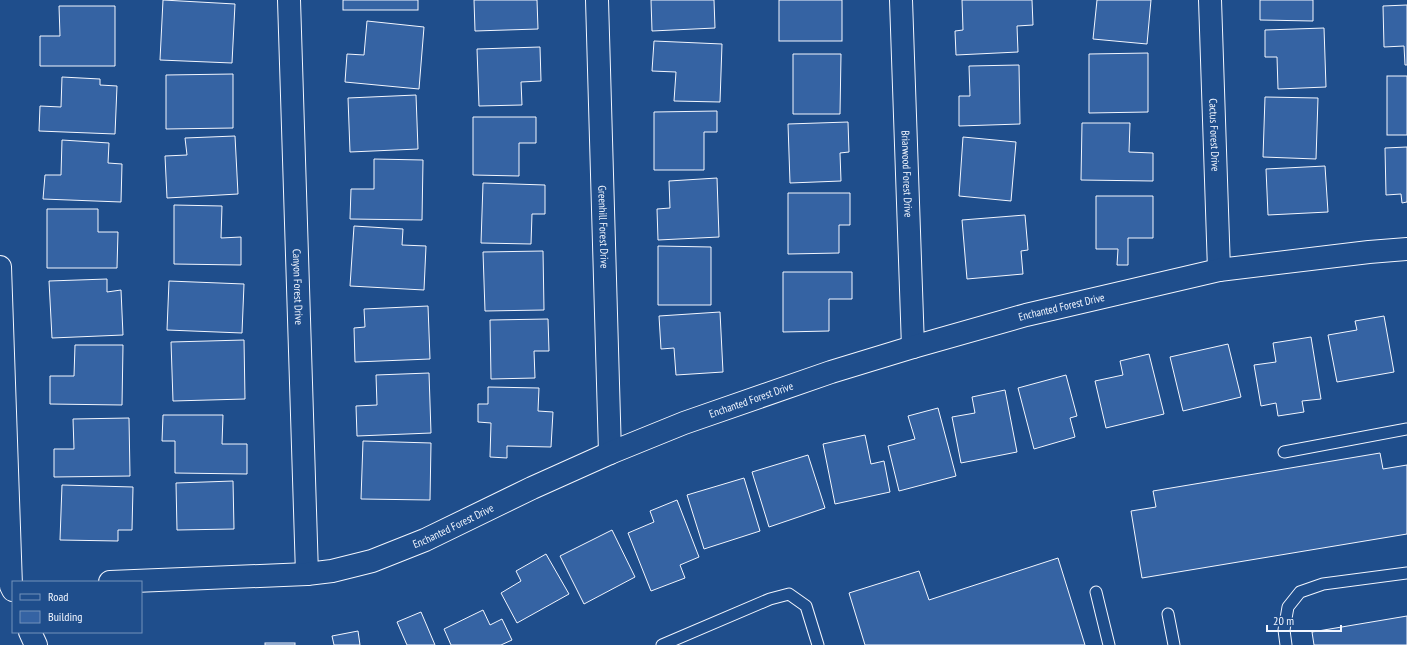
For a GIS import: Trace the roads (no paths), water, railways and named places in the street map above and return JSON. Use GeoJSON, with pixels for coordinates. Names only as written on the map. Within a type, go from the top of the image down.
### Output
{"type":"FeatureCollection","features":[{"type":"Feature","properties":{"kind":"street","name":"Canyon Forest Drive"},"geometry":{"type":"LineString","coordinates":[[290,0],[307,574]]}},
{"type":"Feature","properties":{"kind":"street","name":"Greenhill Forest Drive"},"geometry":{"type":"LineString","coordinates":[[597,0],[610,453]]}},
{"type":"Feature","properties":{"kind":"street","name":"Briarwood Forest Drive"},"geometry":{"type":"LineString","coordinates":[[901,0],[913,347]]}},
{"type":"Feature","properties":{"kind":"street","name":"Cactus Forest Drive"},"geometry":{"type":"LineString","coordinates":[[1210,0],[1219,270]]}},
{"type":"Feature","properties":{"kind":"street","name":"Enchanted Forest Drive"},"geometry":{"type":"LineString","coordinates":[[135,581],[307,574],[332,571],[372,560],[425,540],[532,488],[610,453],[684,423],[831,372],[913,347],[1026,315],[1219,270],[1369,252],[1407,249]]}},
{"type":"Feature","properties":{"kind":"street"},"geometry":{"type":"LineString","coordinates":[[0,267],[9,587]]}},
{"type":"Feature","properties":{"kind":"street"},"geometry":{"type":"LineString","coordinates":[[30,633],[36,645]]}},
{"type":"Feature","properties":{"kind":"lane"},"geometry":{"type":"LineString","coordinates":[[1284,452],[1407,429]]}},
{"type":"Feature","properties":{"kind":"lane"},"geometry":{"type":"LineString","coordinates":[[1286,645],[1284,630],[1288,607],[1300,592],[1323,584],[1407,573]]}},
{"type":"Feature","properties":{"kind":"lane"},"geometry":{"type":"LineString","coordinates":[[1096,592],[1109,645]]}},
{"type":"Feature","properties":{"kind":"lane"},"geometry":{"type":"LineString","coordinates":[[662,645],[770,600],[789,594],[806,606],[818,645]]}},
{"type":"Feature","properties":{"kind":"lane"},"geometry":{"type":"LineString","coordinates":[[1168,614],[1174,645]]}}]}
